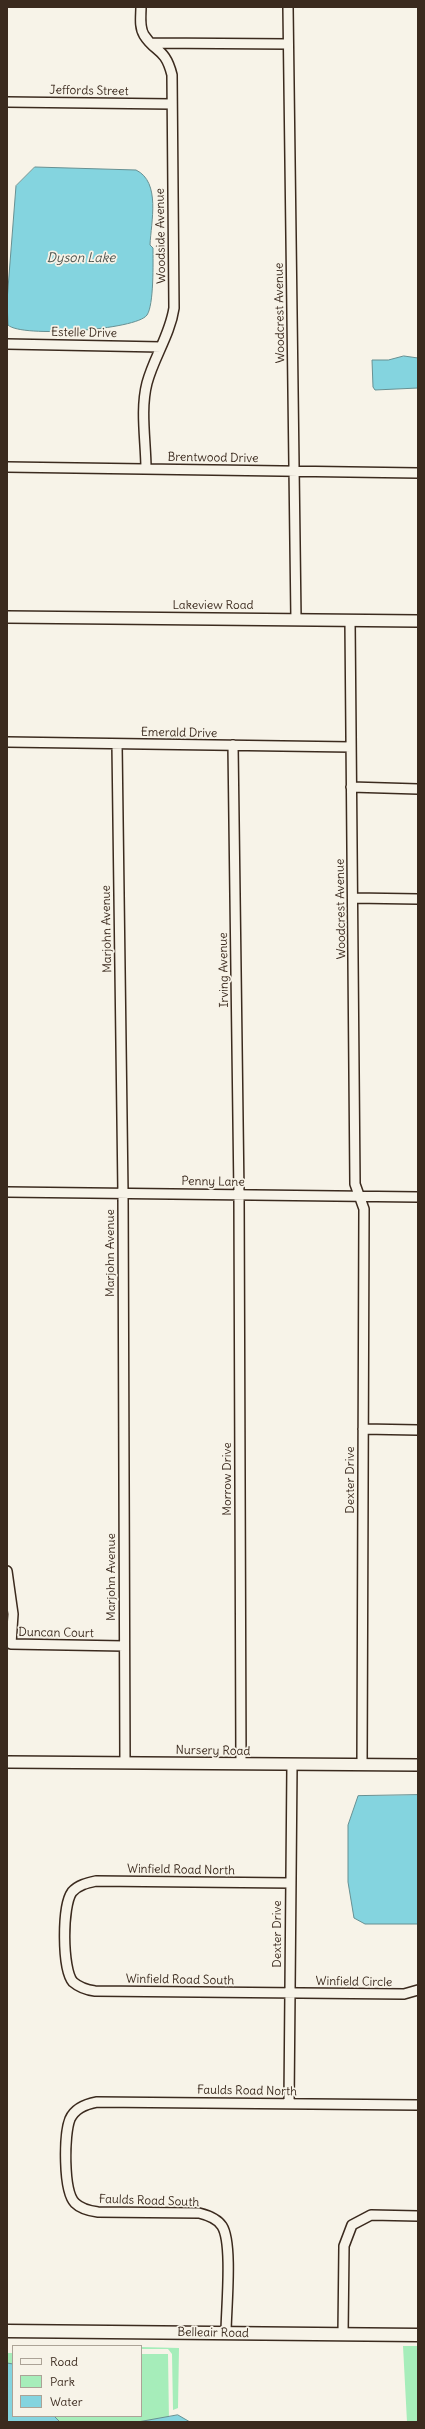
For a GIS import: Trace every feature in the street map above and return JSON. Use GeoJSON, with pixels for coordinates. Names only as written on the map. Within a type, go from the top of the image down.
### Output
{"type":"FeatureCollection","features":[{"type":"Feature","properties":{"kind":"main road","name":"Belleair Road"},"geometry":{"type":"LineString","coordinates":[[7,2331],[418,2335]]}},
{"type":"Feature","properties":{"kind":"street","name":"Woodside Avenue"},"geometry":{"type":"LineString","coordinates":[[141,7],[141,27],[144,35],[163,53],[169,62],[172,75],[174,308],[171,324],[146,386],[146,469]]}},
{"type":"Feature","properties":{"kind":"street","name":"Woodcrest Avenue"},"geometry":{"type":"LineString","coordinates":[[288,7],[296,619]]}},
{"type":"Feature","properties":{"kind":"street"},"geometry":{"type":"LineString","coordinates":[[152,43],[288,44]]}},
{"type":"Feature","properties":{"kind":"street","name":"Jeffords Street"},"geometry":{"type":"LineString","coordinates":[[7,102],[172,104]]}},
{"type":"Feature","properties":{"kind":"street","name":"Estelle Drive"},"geometry":{"type":"LineString","coordinates":[[7,344],[161,347]]}},
{"type":"Feature","properties":{"kind":"street","name":"Brentwood Drive"},"geometry":{"type":"LineString","coordinates":[[7,467],[418,473]]}},
{"type":"Feature","properties":{"kind":"street","name":"Lakeview Road"},"geometry":{"type":"LineString","coordinates":[[7,617],[418,621]]}},
{"type":"Feature","properties":{"kind":"street","name":"Woodcrest Avenue"},"geometry":{"type":"LineString","coordinates":[[350,621],[355,1184],[359,1196]]}},
{"type":"Feature","properties":{"kind":"street","name":"Emerald Drive"},"geometry":{"type":"LineString","coordinates":[[7,742],[351,747]]}},
{"type":"Feature","properties":{"kind":"street","name":"Marjohn Avenue"},"geometry":{"type":"LineString","coordinates":[[117,744],[122,1193],[125,1763]]}},
{"type":"Feature","properties":{"kind":"street","name":"Irving Avenue"},"geometry":{"type":"LineString","coordinates":[[233,745],[239,1194]]}},
{"type":"Feature","properties":{"kind":"street"},"geometry":{"type":"LineString","coordinates":[[351,788],[418,788]]}},
{"type":"Feature","properties":{"kind":"street"},"geometry":{"type":"LineString","coordinates":[[353,898],[418,899]]}},
{"type":"Feature","properties":{"kind":"street","name":"Penny Lane"},"geometry":{"type":"LineString","coordinates":[[7,1192],[418,1197]]}},
{"type":"Feature","properties":{"kind":"street","name":"Morrow Drive"},"geometry":{"type":"LineString","coordinates":[[239,1194],[241,1764]]}},
{"type":"Feature","properties":{"kind":"street","name":"Dexter Drive"},"geometry":{"type":"LineString","coordinates":[[359,1196],[364,1209],[362,1765]]}},
{"type":"Feature","properties":{"kind":"street"},"geometry":{"type":"LineString","coordinates":[[363,1429],[418,1430]]}},
{"type":"Feature","properties":{"kind":"street","name":"Duncan Court"},"geometry":{"type":"LineString","coordinates":[[7,1571],[14,1614],[11,1644],[124,1646]]}},
{"type":"Feature","properties":{"kind":"street","name":"Nursery Road"},"geometry":{"type":"LineString","coordinates":[[7,1762],[418,1765]]}},
{"type":"Feature","properties":{"kind":"street","name":"Dexter Drive"},"geometry":{"type":"LineString","coordinates":[[289,2103],[292,1765]]}},
{"type":"Feature","properties":{"kind":"street","name":"Winfield Road North"},"geometry":{"type":"LineString","coordinates":[[74,1982],[66,1964],[66,1911],[68,1899],[73,1891],[83,1884],[96,1881],[291,1883]]}},
{"type":"Feature","properties":{"kind":"street","name":"Winfield Road South"},"geometry":{"type":"LineString","coordinates":[[74,1982],[84,1989],[96,1991],[290,1993]]}},
{"type":"Feature","properties":{"kind":"street","name":"Winfield Circle"},"geometry":{"type":"LineString","coordinates":[[290,1993],[404,1994],[418,1990]]}},
{"type":"Feature","properties":{"kind":"street","name":"Faulds Road North"},"geometry":{"type":"LineString","coordinates":[[75,2203],[66,2183],[67,2138],[70,2118],[77,2110],[87,2104],[97,2102],[418,2105]]}},
{"type":"Feature","properties":{"kind":"street","name":"Faulds Road South"},"geometry":{"type":"LineString","coordinates":[[75,2203],[85,2210],[98,2212],[198,2213],[212,2216],[221,2224],[227,2243],[226,2333]]}},
{"type":"Feature","properties":{"kind":"street"},"geometry":{"type":"LineString","coordinates":[[343,2334],[344,2246],[352,2225],[372,2215],[418,2216]]}},
{"type":"Feature","properties":{"kind":"green space"},"geometry":{"type":"Polygon","coordinates":[[[403,2346],[418,2346],[418,2422],[407,2422],[403,2346]]]}},
{"type":"Feature","properties":{"kind":"green space"},"geometry":{"type":"Polygon","coordinates":[[[142,2347],[179,2348],[178,2408],[173,2410],[172,2354],[168,2349],[142,2349],[142,2347]]]}},
{"type":"Feature","properties":{"kind":"green space"},"geometry":{"type":"Polygon","coordinates":[[[7,2353],[12,2353],[12,2417],[142,2417],[142,2354],[168,2354],[169,2422],[7,2422],[7,2353]]]}},
{"type":"Feature","properties":{"kind":"water","name":"Dyson Lake"},"geometry":{"type":"Polygon","coordinates":[[[35,167],[136,170],[144,176],[152,193],[153,203],[150,245],[153,248],[153,283],[151,302],[147,315],[139,320],[123,325],[55,332],[17,329],[8,325],[7,301],[16,186],[35,167]]]}},
{"type":"Feature","properties":{"kind":"water"},"geometry":{"type":"Polygon","coordinates":[[[404,356],[418,358],[418,388],[375,390],[373,387],[372,360],[388,360],[404,356]]]}},
{"type":"Feature","properties":{"kind":"water"},"geometry":{"type":"Polygon","coordinates":[[[418,1795],[418,1924],[365,1924],[354,1918],[348,1882],[348,1825],[358,1796],[418,1795]]]}},
{"type":"Feature","properties":{"kind":"water"},"geometry":{"type":"Polygon","coordinates":[[[7,2363],[12,2364],[12,2417],[55,2417],[60,2422],[7,2422],[7,2363]]]}},
{"type":"Feature","properties":{"kind":"water"},"geometry":{"type":"Polygon","coordinates":[[[178,2415],[190,2422],[138,2422],[178,2415]]]}}]}
